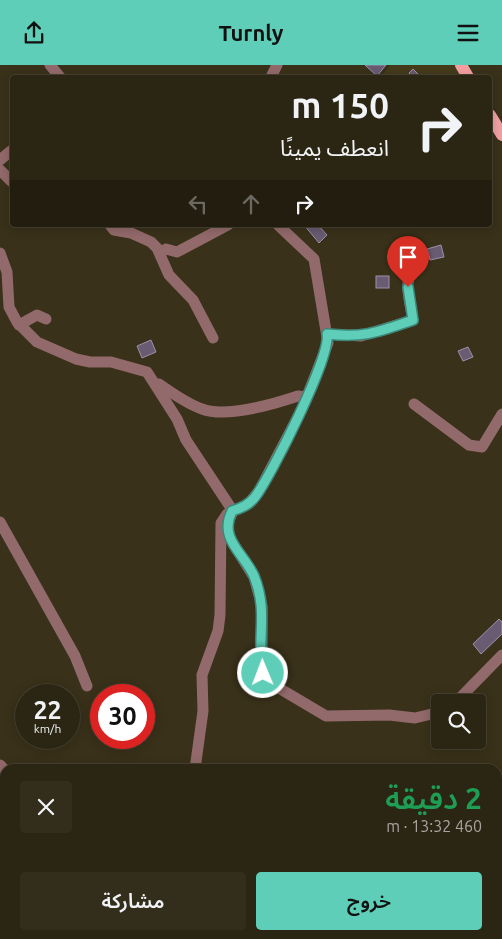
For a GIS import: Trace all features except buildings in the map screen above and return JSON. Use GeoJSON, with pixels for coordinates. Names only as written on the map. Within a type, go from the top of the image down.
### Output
{"type":"FeatureCollection","features":[{"type":"Feature","properties":{"kind":"main road"},"geometry":{"type":"LineString","coordinates":[[492,118],[502,135]]}},
{"type":"Feature","properties":{"kind":"street"},"geometry":{"type":"LineString","coordinates":[[50,65],[58,75]]}},
{"type":"Feature","properties":{"kind":"street"},"geometry":{"type":"LineString","coordinates":[[0,160],[10,152]]}},
{"type":"Feature","properties":{"kind":"street"},"geometry":{"type":"LineString","coordinates":[[0,170],[10,180]]}},
{"type":"Feature","properties":{"kind":"street"},"geometry":{"type":"LineString","coordinates":[[112,227],[114,230],[131,229],[151,242],[160,253],[169,275],[193,300],[213,338]]}},
{"type":"Feature","properties":{"kind":"street"},"geometry":{"type":"LineString","coordinates":[[160,253],[166,249],[177,253],[224,227]]}},
{"type":"Feature","properties":{"kind":"street"},"geometry":{"type":"LineString","coordinates":[[196,764],[203,711],[202,675],[218,631],[220,615],[221,523],[232,511],[242,508],[254,498],[307,397],[328,343],[314,259],[280,227]]}},
{"type":"Feature","properties":{"kind":"street"},"geometry":{"type":"LineString","coordinates":[[0,253],[8,272],[9,307],[19,325],[37,341],[76,359],[90,362],[107,361],[140,368],[147,372],[155,381],[178,419],[186,440],[232,511]]}},
{"type":"Feature","properties":{"kind":"street"},"geometry":{"type":"LineString","coordinates":[[327,334],[355,337],[413,320],[408,280],[413,267],[420,262]]}},
{"type":"Feature","properties":{"kind":"street"},"geometry":{"type":"LineString","coordinates":[[19,325],[36,315],[46,319]]}},
{"type":"Feature","properties":{"kind":"street"},"geometry":{"type":"LineString","coordinates":[[155,381],[179,397],[208,411],[231,412],[298,396],[307,397]]}},
{"type":"Feature","properties":{"kind":"street"},"geometry":{"type":"LineString","coordinates":[[414,404],[469,445],[478,448],[482,447],[502,415]]}},
{"type":"Feature","properties":{"kind":"street"},"geometry":{"type":"LineString","coordinates":[[232,511],[228,523],[229,537],[254,577],[262,606],[262,668],[267,681],[326,716],[389,715],[420,718],[431,715]]}},
{"type":"Feature","properties":{"kind":"street"},"geometry":{"type":"LineString","coordinates":[[0,522],[75,656],[87,687]]}},
{"type":"Feature","properties":{"kind":"street"},"geometry":{"type":"LineString","coordinates":[[464,694],[502,655]]}},
{"type":"Feature","properties":{"kind":"shaded area"},"geometry":{"type":"Polygon","coordinates":[[[390,65],[457,65],[462,75],[383,75],[390,65]]]}},
{"type":"Feature","properties":{"kind":"route"},"geometry":{"type":"LineString","coordinates":[[263,673],[262,606],[254,577],[229,537],[229,518],[232,511],[242,508],[254,498],[265,480],[302,409],[326,349],[328,343],[327,334],[355,337],[413,320],[408,287]]}}]}
